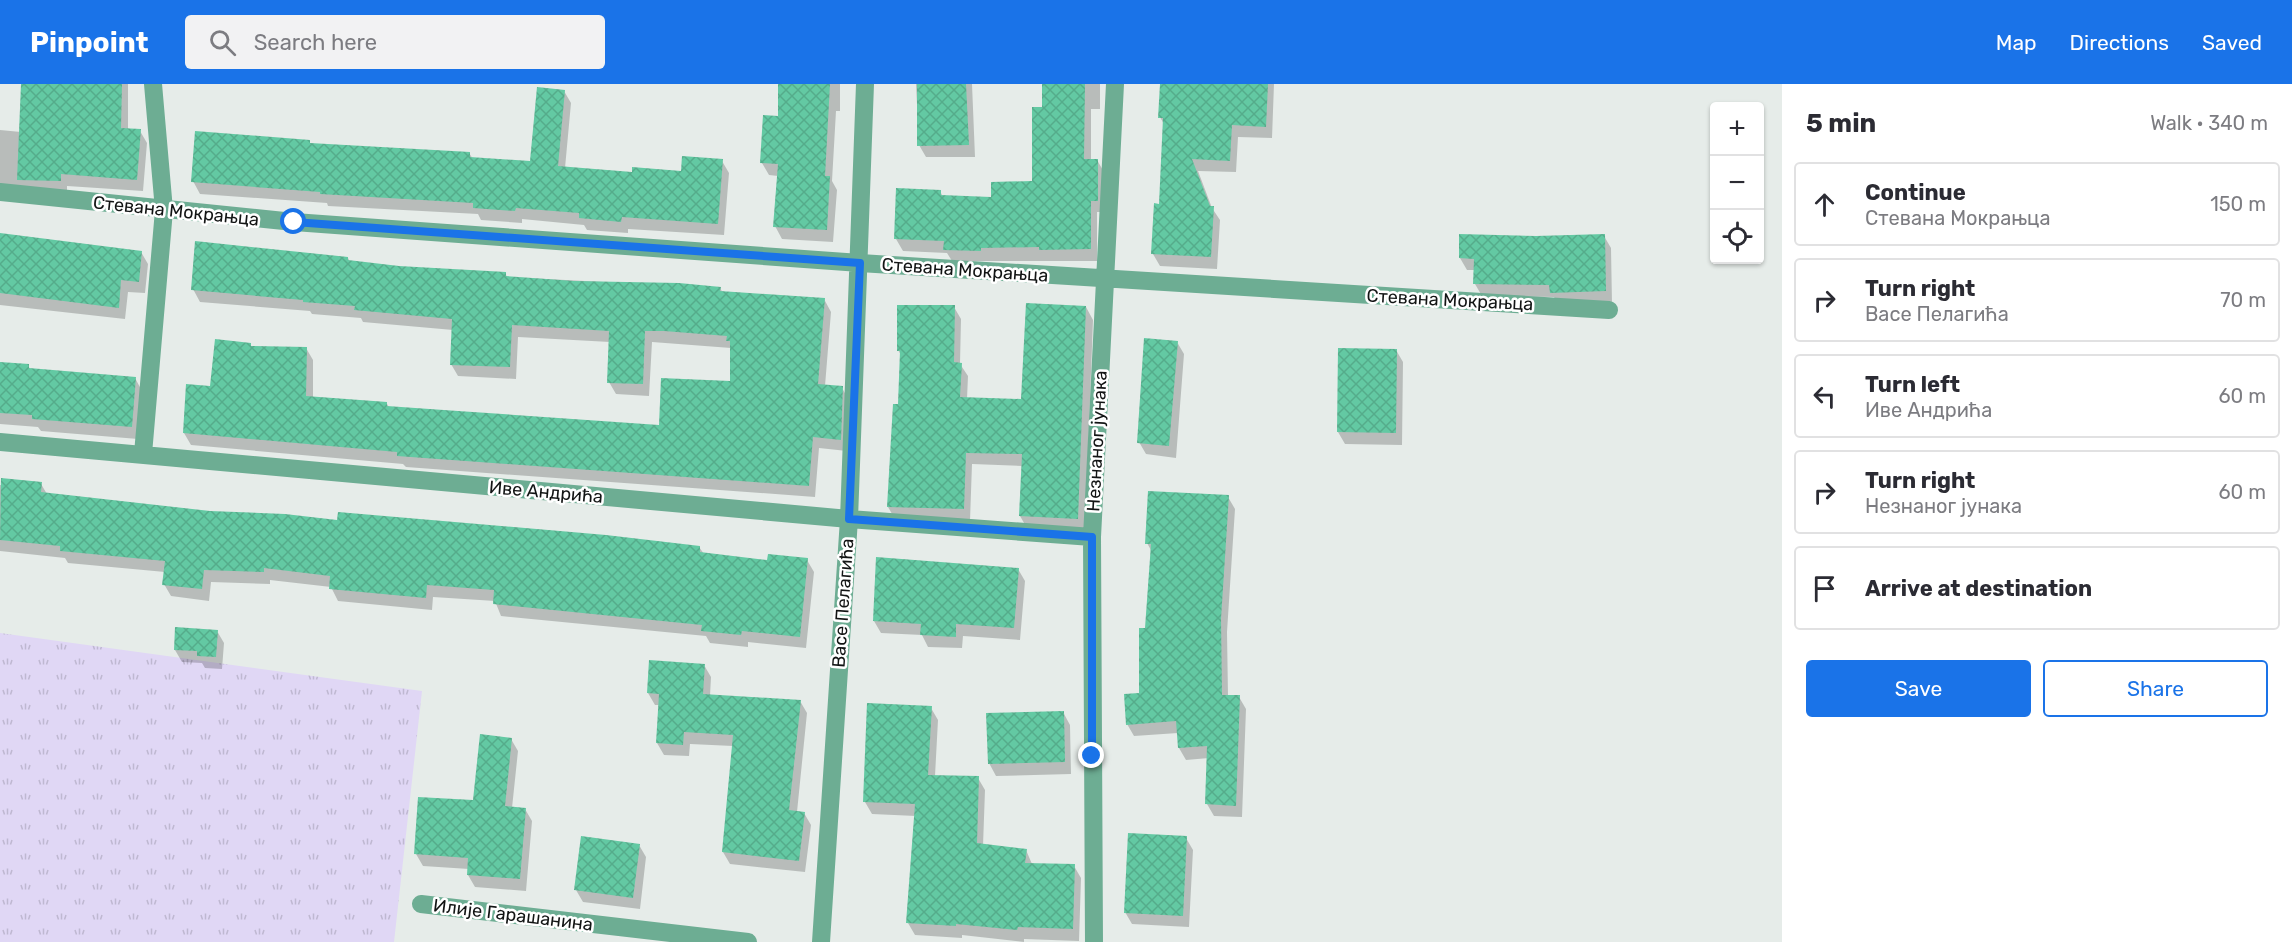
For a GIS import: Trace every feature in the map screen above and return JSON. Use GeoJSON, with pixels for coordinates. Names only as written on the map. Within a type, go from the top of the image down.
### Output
{"type":"FeatureCollection","features":[{"type":"Feature","properties":{"kind":"street"},"geometry":{"type":"LineString","coordinates":[[143,454],[164,210],[153,84]]}},
{"type":"Feature","properties":{"kind":"street","name":"Васе Пелагића"},"geometry":{"type":"LineString","coordinates":[[821,942],[849,519],[865,84]]}},
{"type":"Feature","properties":{"kind":"street","name":"Незнаног јунака"},"geometry":{"type":"LineString","coordinates":[[1094,942],[1092,537],[1115,84]]}},
{"type":"Feature","properties":{"kind":"street","name":"Стевана Мокрањца"},"geometry":{"type":"LineString","coordinates":[[0,192],[164,210],[860,263],[1609,310]]}},
{"type":"Feature","properties":{"kind":"street","name":"Иве Андрића"},"geometry":{"type":"LineString","coordinates":[[0,442],[849,519],[1092,537]]}},
{"type":"Feature","properties":{"kind":"street","name":"Илије Гарашанина"},"geometry":{"type":"LineString","coordinates":[[421,904],[748,942]]}},
{"type":"Feature","properties":{"kind":"green space"},"geometry":{"type":"Polygon","coordinates":[[[0,633],[422,691],[394,942],[0,942],[0,633]]]}},
{"type":"Feature","properties":{"kind":"building"},"geometry":{"type":"Polygon","coordinates":[[[21,84],[122,84],[121,128],[141,129],[137,180],[61,174],[61,181],[17,180],[21,84]]]}},
{"type":"Feature","properties":{"kind":"building"},"geometry":{"type":"Polygon","coordinates":[[[778,84],[830,84],[825,176],[830,176],[827,230],[773,227],[778,164],[760,163],[763,115],[778,116],[778,84]]]}},
{"type":"Feature","properties":{"kind":"building"},"geometry":{"type":"Polygon","coordinates":[[[917,84],[966,84],[969,145],[917,146],[917,84]]]}},
{"type":"Feature","properties":{"kind":"building"},"geometry":{"type":"Polygon","coordinates":[[[1042,84],[1085,84],[1084,159],[1098,159],[1098,201],[1091,201],[1091,249],[1039,250],[1039,247],[981,248],[981,251],[943,250],[944,241],[894,239],[896,188],[941,190],[941,195],[991,197],[991,182],[1032,181],[1032,107],[1042,107],[1042,84]]]}},
{"type":"Feature","properties":{"kind":"building"},"geometry":{"type":"Polygon","coordinates":[[[1160,84],[1268,84],[1266,127],[1232,125],[1230,161],[1192,159],[1210,206],[1214,206],[1211,257],[1151,254],[1154,203],[1159,204],[1163,118],[1158,118],[1160,84]]]}},
{"type":"Feature","properties":{"kind":"building"},"geometry":{"type":"Polygon","coordinates":[[[537,87],[565,90],[558,166],[632,172],[632,167],[681,171],[682,156],[723,159],[718,224],[622,217],[621,222],[579,218],[579,213],[516,208],[515,211],[473,208],[473,203],[320,194],[320,192],[191,182],[195,131],[310,140],[310,143],[470,152],[470,157],[530,161],[537,87]]]}},
{"type":"Feature","properties":{"kind":"building"},"geometry":{"type":"Polygon","coordinates":[[[0,233],[142,251],[139,282],[121,280],[119,308],[0,293],[0,233]]]}},
{"type":"Feature","properties":{"kind":"building"},"geometry":{"type":"Polygon","coordinates":[[[1459,234],[1536,236],[1605,234],[1606,291],[1550,293],[1549,285],[1473,284],[1474,259],[1459,258],[1459,234]]]}},
{"type":"Feature","properties":{"kind":"building"},"geometry":{"type":"Polygon","coordinates":[[[195,241],[348,257],[348,260],[399,266],[506,272],[506,276],[574,281],[679,283],[721,287],[720,291],[825,298],[818,384],[843,386],[841,440],[813,437],[809,486],[397,456],[397,452],[183,433],[186,384],[210,386],[215,339],[251,343],[251,346],[307,347],[306,396],[387,402],[387,406],[659,425],[661,378],[730,381],[730,341],[726,341],[727,336],[664,331],[645,331],[643,384],[607,383],[609,331],[512,325],[510,367],[450,365],[452,319],[354,310],[355,306],[303,302],[303,300],[191,290],[195,241]]]}},
{"type":"Feature","properties":{"kind":"building"},"geometry":{"type":"Polygon","coordinates":[[[1026,303],[1086,306],[1078,519],[1019,516],[1022,454],[966,453],[964,509],[887,507],[893,404],[898,404],[900,351],[897,351],[897,305],[955,305],[954,362],[962,363],[960,397],[1021,399],[1026,303]]]}},
{"type":"Feature","properties":{"kind":"building"},"geometry":{"type":"Polygon","coordinates":[[[1144,338],[1178,341],[1169,446],[1137,443],[1144,338]]]}},
{"type":"Feature","properties":{"kind":"building"},"geometry":{"type":"Polygon","coordinates":[[[1338,348],[1397,349],[1396,433],[1337,432],[1338,348]]]}},
{"type":"Feature","properties":{"kind":"building"},"geometry":{"type":"Polygon","coordinates":[[[0,362],[29,364],[29,368],[136,377],[132,427],[32,419],[32,415],[0,413],[0,362]]]}},
{"type":"Feature","properties":{"kind":"building"},"geometry":{"type":"Polygon","coordinates":[[[1,478],[42,482],[41,492],[210,511],[285,514],[337,520],[338,512],[606,535],[700,546],[700,552],[767,560],[768,554],[808,558],[800,637],[742,631],[741,635],[701,631],[702,625],[493,604],[494,590],[427,585],[426,598],[329,589],[330,576],[264,568],[264,572],[204,570],[202,589],[162,585],[165,561],[60,551],[60,546],[0,540],[1,478]]]}},
{"type":"Feature","properties":{"kind":"building"},"geometry":{"type":"Polygon","coordinates":[[[1148,491],[1229,495],[1221,619],[1222,695],[1240,695],[1236,806],[1205,804],[1207,746],[1178,748],[1176,721],[1126,725],[1124,694],[1139,693],[1139,628],[1145,628],[1151,544],[1145,544],[1148,491]]]}},
{"type":"Feature","properties":{"kind":"building"},"geometry":{"type":"Polygon","coordinates":[[[876,557],[1019,568],[1014,628],[956,624],[956,637],[920,635],[921,624],[873,621],[876,557]]]}},
{"type":"Feature","properties":{"kind":"building"},"geometry":{"type":"Polygon","coordinates":[[[175,627],[218,630],[216,657],[197,656],[197,651],[174,650],[175,627]]]}},
{"type":"Feature","properties":{"kind":"building"},"geometry":{"type":"Polygon","coordinates":[[[649,660],[705,664],[703,694],[801,700],[789,810],[805,812],[799,861],[722,852],[733,735],[684,732],[683,745],[656,743],[659,694],[647,693],[649,660]]]}},
{"type":"Feature","properties":{"kind":"building"},"geometry":{"type":"Polygon","coordinates":[[[867,703],[932,706],[928,775],[979,776],[977,843],[1027,849],[1025,863],[1075,864],[1073,929],[1018,927],[1017,930],[956,924],[956,926],[906,923],[915,804],[863,802],[867,703]]]}},
{"type":"Feature","properties":{"kind":"building"},"geometry":{"type":"Polygon","coordinates":[[[1064,711],[1065,762],[988,764],[986,713],[1064,711]]]}},
{"type":"Feature","properties":{"kind":"building"},"geometry":{"type":"Polygon","coordinates":[[[480,734],[512,738],[505,806],[526,808],[520,879],[467,875],[468,858],[414,854],[418,797],[473,800],[480,734]]]}},
{"type":"Feature","properties":{"kind":"building"},"geometry":{"type":"Polygon","coordinates":[[[1128,833],[1187,836],[1183,916],[1124,913],[1128,833]]]}},
{"type":"Feature","properties":{"kind":"building"},"geometry":{"type":"Polygon","coordinates":[[[581,836],[640,844],[633,898],[574,890],[581,836]]]}},
{"type":"Feature","properties":{"kind":"route"},"geometry":{"type":"LineString","coordinates":[[294,222],[860,263],[849,519],[1092,537],[1092,756]]}}]}
